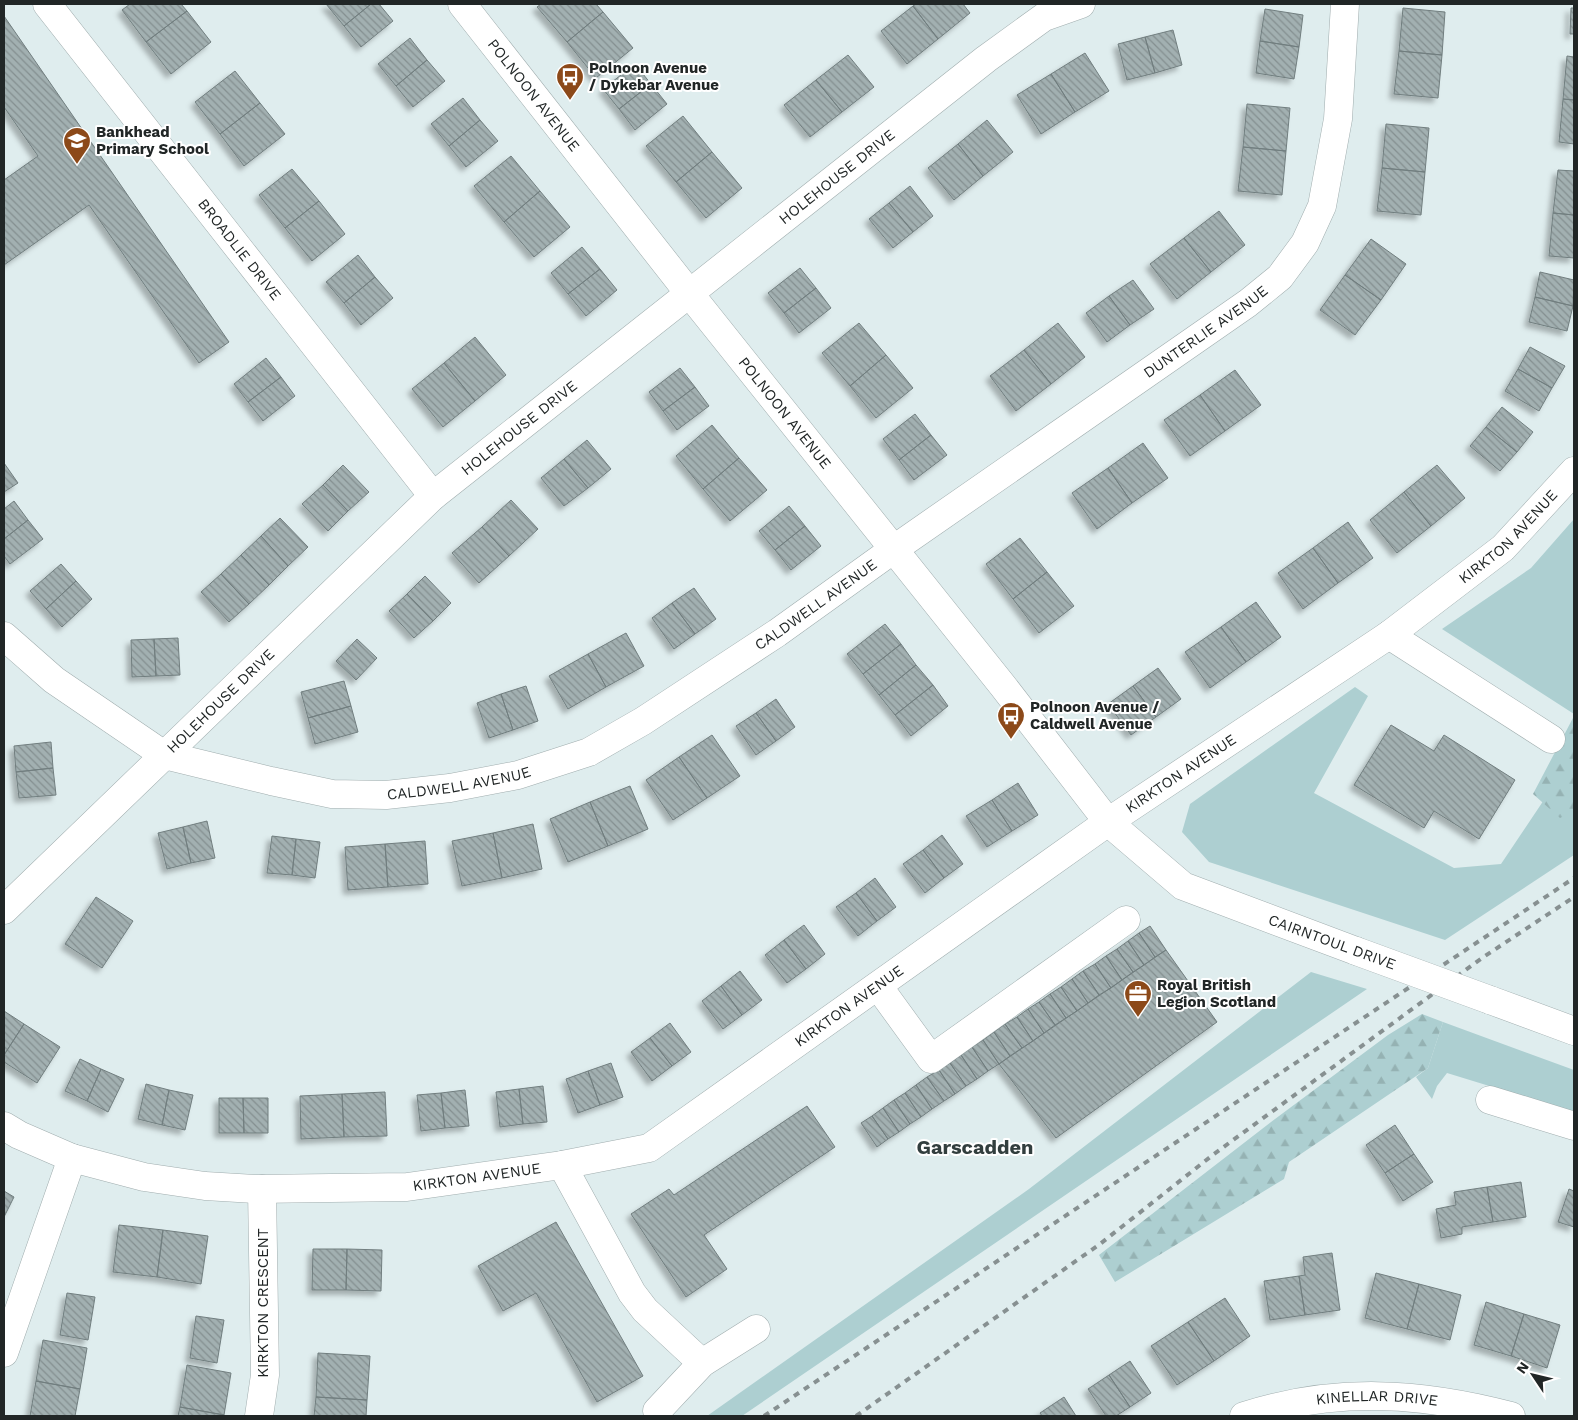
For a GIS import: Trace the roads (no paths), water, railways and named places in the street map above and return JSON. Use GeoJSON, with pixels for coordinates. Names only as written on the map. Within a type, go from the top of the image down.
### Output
{"type":"FeatureCollection","features":[{"type":"Feature","properties":{"kind":"street","name":"BROADLIE DRIVE"},"geometry":{"type":"LineString","coordinates":[[47,4],[433,496]]}},
{"type":"Feature","properties":{"kind":"street","name":"POLNOON AVENUE"},"geometry":{"type":"LineString","coordinates":[[462,4],[1108,822]]}},
{"type":"Feature","properties":{"kind":"street","name":"HOLEHOUSE DRIVE"},"geometry":{"type":"LineString","coordinates":[[4,910],[433,496],[986,59],[1044,17],[1081,4]]}},
{"type":"Feature","properties":{"kind":"street","name":"DUNTERLIE AVENUE"},"geometry":{"type":"LineString","coordinates":[[894,549],[1248,303],[1280,277],[1305,243],[1322,206],[1338,119],[1345,4]]}},
{"type":"Feature","properties":{"kind":"street","name":"KIRKTON AVENUE"},"geometry":{"type":"LineString","coordinates":[[4,1126],[19,1135],[72,1158],[144,1177],[205,1186],[262,1189],[407,1187],[562,1165],[649,1148],[1108,822],[1389,635],[1503,548],[1574,471]]}},
{"type":"Feature","properties":{"kind":"street","name":"CALDWELL AVENUE"},"geometry":{"type":"LineString","coordinates":[[4,636],[54,680],[164,755],[332,794],[386,795],[450,788],[518,775],[589,752],[643,721],[777,633],[894,549]]}},
{"type":"Feature","properties":{"kind":"street"},"geometry":{"type":"LineString","coordinates":[[1389,635],[1551,739]]}},
{"type":"Feature","properties":{"kind":"street","name":"CAIRNTOUL DRIVE"},"geometry":{"type":"LineString","coordinates":[[1108,822],[1183,886],[1574,1031]]}},
{"type":"Feature","properties":{"kind":"street"},"geometry":{"type":"LineString","coordinates":[[878,986],[932,1058],[1126,920]]}},
{"type":"Feature","properties":{"kind":"street"},"geometry":{"type":"LineString","coordinates":[[1490,1100],[1574,1126]]}},
{"type":"Feature","properties":{"kind":"street"},"geometry":{"type":"LineString","coordinates":[[4,1353],[72,1158]]}},
{"type":"Feature","properties":{"kind":"street"},"geometry":{"type":"LineString","coordinates":[[562,1165],[632,1293],[645,1310],[702,1364]]}},
{"type":"Feature","properties":{"kind":"street","name":"KIRKTON CRESCENT"},"geometry":{"type":"LineString","coordinates":[[259,1416],[265,1375],[262,1189]]}},
{"type":"Feature","properties":{"kind":"street"},"geometry":{"type":"LineString","coordinates":[[657,1411],[702,1364],[756,1329]]}},
{"type":"Feature","properties":{"kind":"street","name":"KINELLAR DRIVE"},"geometry":{"type":"LineString","coordinates":[[1244,1416],[1273,1408],[1330,1397],[1370,1395],[1434,1400],[1476,1407],[1511,1416]]}},
{"type":"Feature","properties":{"kind":"street"},"geometry":{"type":"LineString","coordinates":[[1397,1416],[1434,1400]]}},
{"type":"Feature","properties":{"kind":"railway"},"geometry":{"type":"LineString","coordinates":[[764,1416],[1574,878]]}},
{"type":"Feature","properties":{"kind":"railway"},"geometry":{"type":"LineString","coordinates":[[856,1416],[1100,1244],[1214,1154],[1482,958],[1574,897]]}},
{"type":"Feature","properties":{"kind":"place","name":"Polnoon Avenue / Dykebar Avenue"},"geometry":{"type":"Point","coordinates":[570,101]}},
{"type":"Feature","properties":{"kind":"place","name":"Bankhead Primary School"},"geometry":{"type":"Point","coordinates":[77,165]}},
{"type":"Feature","properties":{"kind":"place","name":"Polnoon Avenue / Caldwell Avenue"},"geometry":{"type":"Point","coordinates":[1011,740]}},
{"type":"Feature","properties":{"kind":"place","name":"Royal British Legion Scotland"},"geometry":{"type":"Point","coordinates":[1138,1018]}},
{"type":"Feature","properties":{"kind":"district","name":"Garscadden"},"geometry":{"type":"Point","coordinates":[975,1147]}}]}
